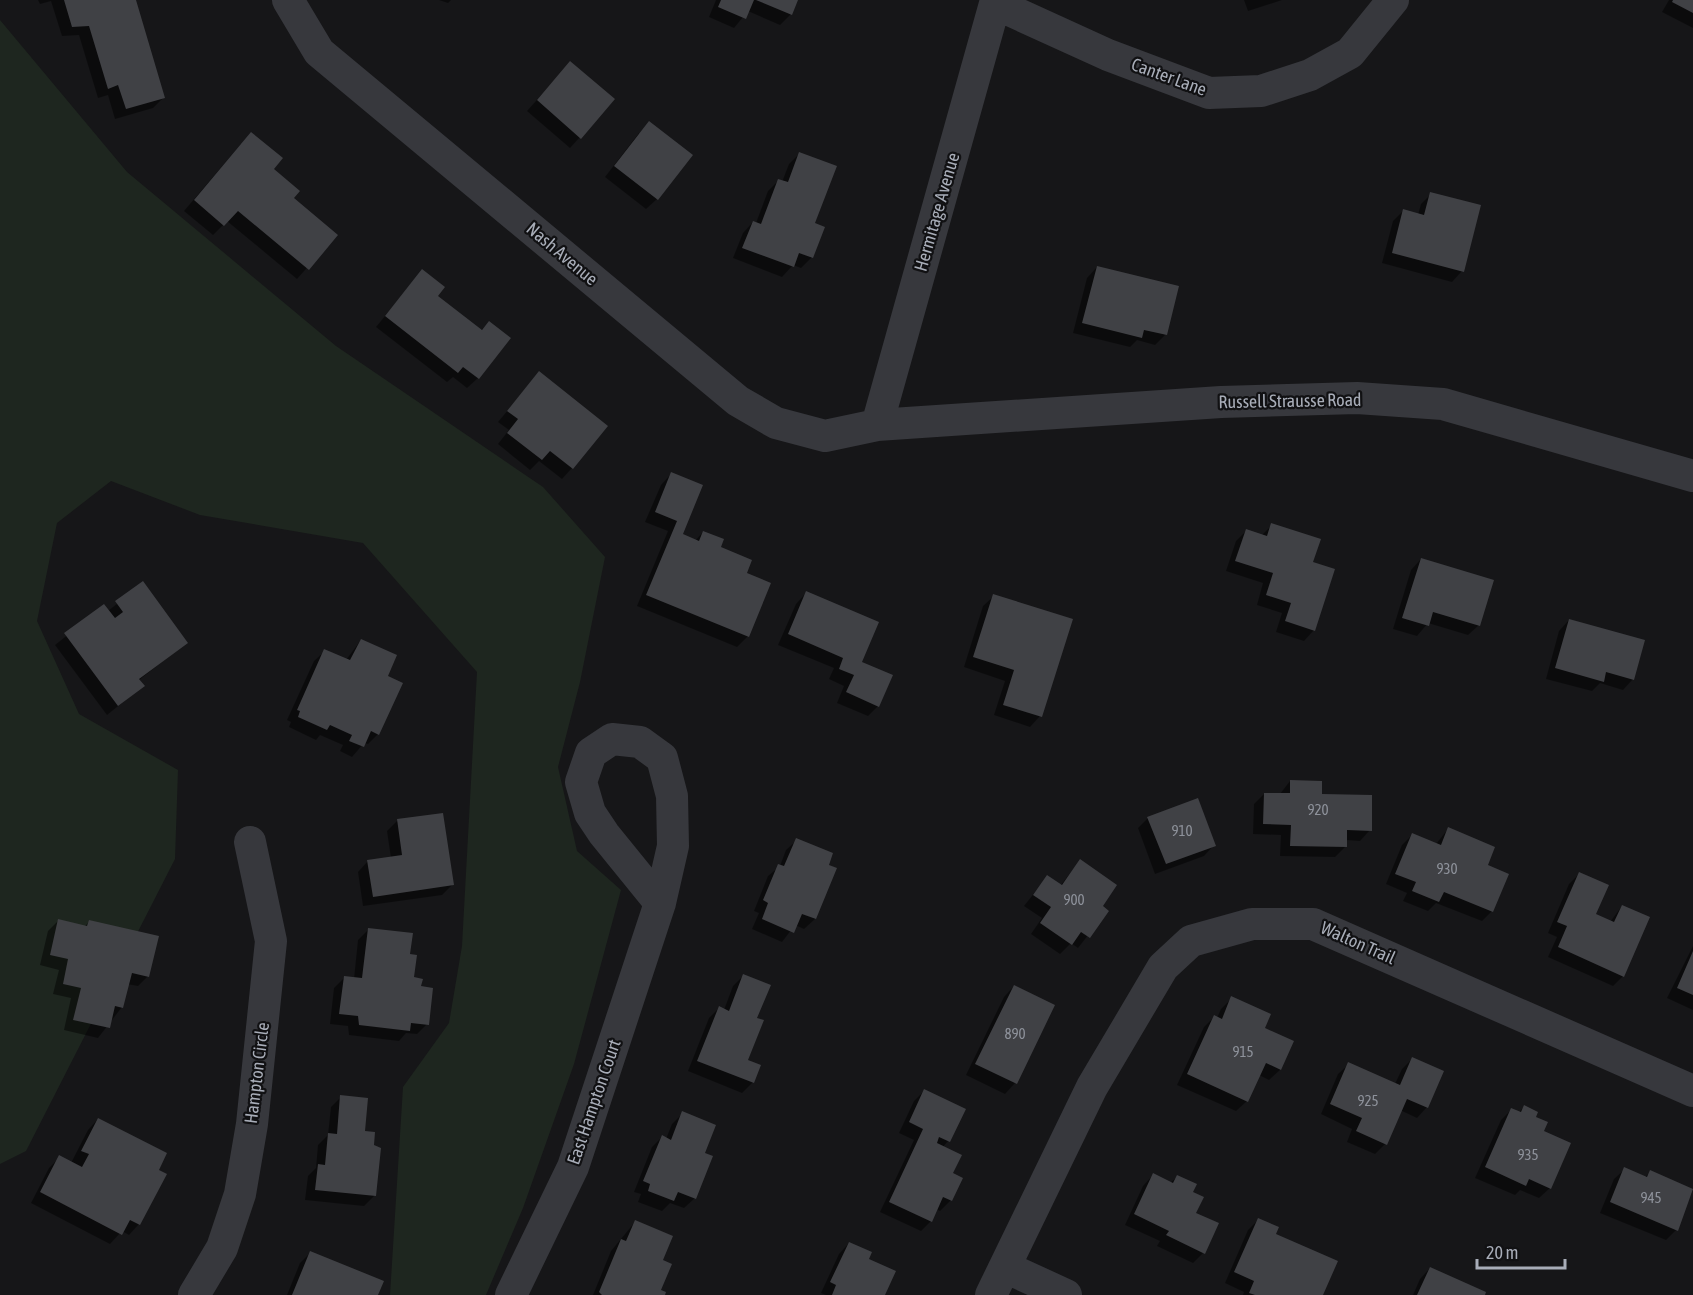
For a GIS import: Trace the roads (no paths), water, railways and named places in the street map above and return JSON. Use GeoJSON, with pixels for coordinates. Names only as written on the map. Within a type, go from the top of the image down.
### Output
{"type":"FeatureCollection","features":[{"type":"Feature","properties":{"kind":"street","name":"Nash Avenue"},"geometry":{"type":"LineString","coordinates":[[288,0],[320,52],[738,401],[776,423],[825,436],[877,425]]}},
{"type":"Feature","properties":{"kind":"street","name":"Canter Lane"},"geometry":{"type":"LineString","coordinates":[[996,2],[1108,55],[1209,93],[1261,91],[1310,75],[1350,53],[1393,0]]}},
{"type":"Feature","properties":{"kind":"street","name":"Hermitage Avenue"},"geometry":{"type":"LineString","coordinates":[[877,425],[996,2]]}},
{"type":"Feature","properties":{"kind":"street","name":"Russell Strausse Road"},"geometry":{"type":"LineString","coordinates":[[877,425],[1221,402],[1356,398],[1443,404],[1693,476]]}},
{"type":"Feature","properties":{"kind":"street","name":"East Hampton Court"},"geometry":{"type":"LineString","coordinates":[[511,1295],[573,1167],[660,903],[673,846],[672,796],[662,758],[640,742],[612,739],[591,753],[582,783],[587,802],[604,834],[660,903]]}},
{"type":"Feature","properties":{"kind":"street","name":"Hampton Circle"},"geometry":{"type":"LineString","coordinates":[[194,1295],[222,1248],[240,1194],[252,1124],[271,941],[250,842]]}},
{"type":"Feature","properties":{"kind":"street","name":"Walton Trail"},"geometry":{"type":"LineString","coordinates":[[991,1295],[1092,1087],[1163,967],[1191,941],[1252,924],[1313,924],[1693,1090]]}},
{"type":"Feature","properties":{"kind":"street"},"geometry":{"type":"LineString","coordinates":[[1005,1267],[1066,1295]]}}]}
